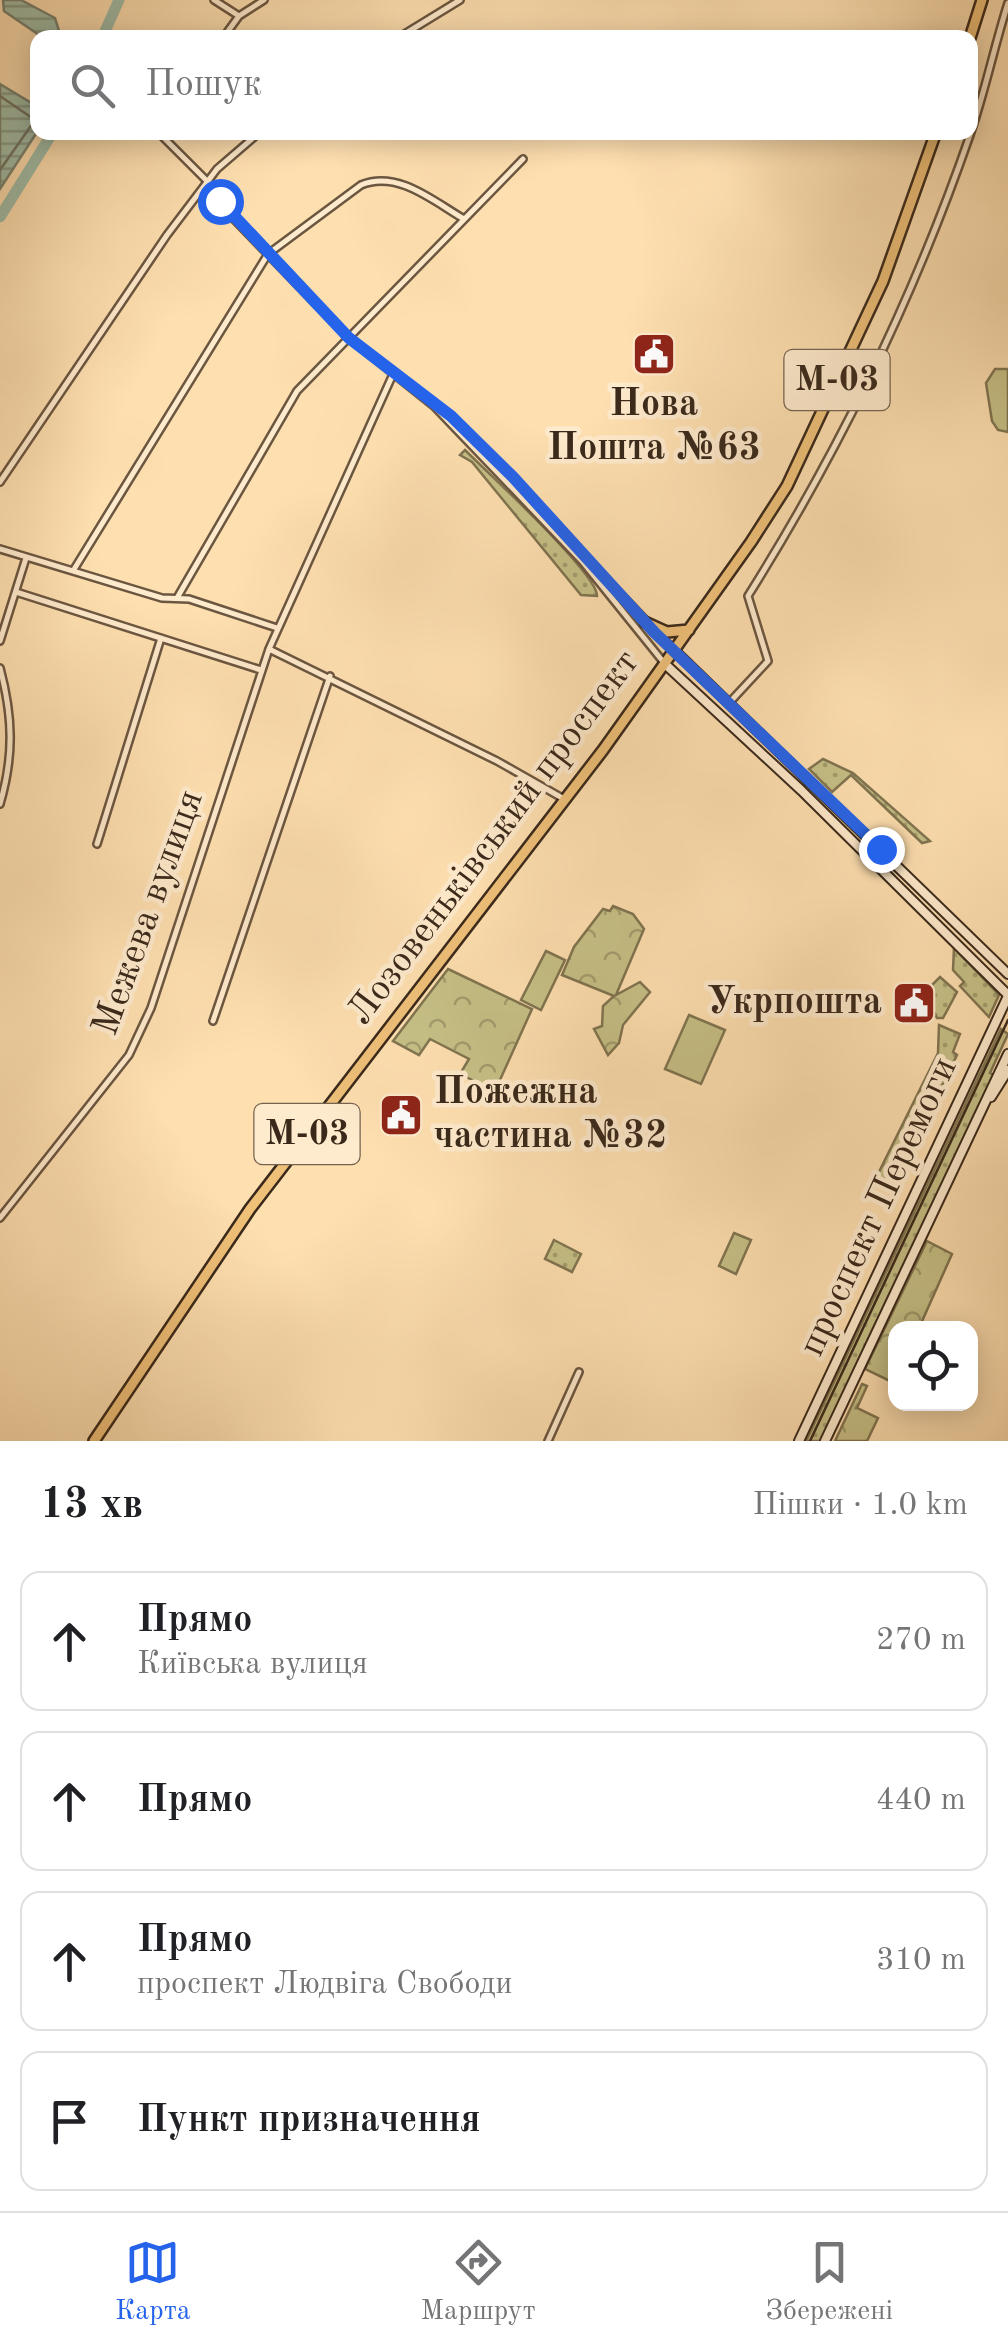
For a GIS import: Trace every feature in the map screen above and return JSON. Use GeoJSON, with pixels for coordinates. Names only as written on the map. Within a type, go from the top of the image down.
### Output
{"type":"FeatureCollection","features":[{"type":"Feature","properties":{"kind":"highway"},"geometry":{"type":"LineString","coordinates":[[973,30],[982,0]]}},
{"type":"Feature","properties":{"kind":"highway","name":"Лозовеньківський проспект"},"geometry":{"type":"LineString","coordinates":[[94,1441],[250,1210],[692,628],[799,462],[892,262],[933,140]]}},
{"type":"Feature","properties":{"kind":"highway"},"geometry":{"type":"LineString","coordinates":[[645,622],[667,632],[692,628]]}},
{"type":"Feature","properties":{"kind":"main road"},"geometry":{"type":"LineString","coordinates":[[675,650],[1008,974]]}},
{"type":"Feature","properties":{"kind":"main road"},"geometry":{"type":"LineString","coordinates":[[664,664],[792,781],[1008,996]]}},
{"type":"Feature","properties":{"kind":"main road"},"geometry":{"type":"LineString","coordinates":[[979,944],[1008,962]]}},
{"type":"Feature","properties":{"kind":"main road","name":"проспект Перемоги"},"geometry":{"type":"LineString","coordinates":[[799,1441],[1008,996]]}},
{"type":"Feature","properties":{"kind":"main road","name":"проспект Перемоги"},"geometry":{"type":"LineString","coordinates":[[825,1441],[1008,1054]]}},
{"type":"Feature","properties":{"kind":"main road"},"geometry":{"type":"LineString","coordinates":[[982,1108],[1008,1070]]}},
{"type":"Feature","properties":{"kind":"street"},"geometry":{"type":"LineString","coordinates":[[214,0],[239,16]]}},
{"type":"Feature","properties":{"kind":"street"},"geometry":{"type":"LineString","coordinates":[[229,30],[239,16],[264,0]]}},
{"type":"Feature","properties":{"kind":"street"},"geometry":{"type":"LineString","coordinates":[[411,30],[460,0]]}},
{"type":"Feature","properties":{"kind":"street"},"geometry":{"type":"LineString","coordinates":[[978,110],[1008,3]]}},
{"type":"Feature","properties":{"kind":"street"},"geometry":{"type":"LineString","coordinates":[[166,140],[209,183],[230,216],[349,338],[439,411],[614,600],[664,664]]}},
{"type":"Feature","properties":{"kind":"street"},"geometry":{"type":"LineString","coordinates":[[0,482],[148,262],[217,169],[251,140]]}},
{"type":"Feature","properties":{"kind":"street"},"geometry":{"type":"LineString","coordinates":[[729,703],[768,661],[748,596],[817,483],[888,339],[969,140]]}},
{"type":"Feature","properties":{"kind":"street"},"geometry":{"type":"LineString","coordinates":[[177,598],[298,391],[523,160]]}},
{"type":"Feature","properties":{"kind":"street"},"geometry":{"type":"LineString","coordinates":[[73,570],[268,254],[361,185],[378,180],[402,183],[464,219]]}},
{"type":"Feature","properties":{"kind":"street","name":"Межева вулиця"},"geometry":{"type":"LineString","coordinates":[[0,1218],[129,1055],[152,1008],[269,649],[394,372]]}},
{"type":"Feature","properties":{"kind":"street"},"geometry":{"type":"LineString","coordinates":[[439,411],[451,416],[513,477],[675,650]]}},
{"type":"Feature","properties":{"kind":"street"},"geometry":{"type":"LineString","coordinates":[[0,549],[277,628]]}},
{"type":"Feature","properties":{"kind":"street"},"geometry":{"type":"LineString","coordinates":[[0,641],[26,558]]}},
{"type":"Feature","properties":{"kind":"street"},"geometry":{"type":"LineString","coordinates":[[16,592],[262,670]]}},
{"type":"Feature","properties":{"kind":"street"},"geometry":{"type":"LineString","coordinates":[[614,600],[620,593]]}},
{"type":"Feature","properties":{"kind":"street"},"geometry":{"type":"LineString","coordinates":[[97,844],[161,638]]}},
{"type":"Feature","properties":{"kind":"street"},"geometry":{"type":"LineString","coordinates":[[269,649],[330,676],[564,800]]}},
{"type":"Feature","properties":{"kind":"street"},"geometry":{"type":"LineString","coordinates":[[0,668],[11,716],[12,754],[0,804]]}},
{"type":"Feature","properties":{"kind":"street"},"geometry":{"type":"LineString","coordinates":[[213,1021],[330,676]]}},
{"type":"Feature","properties":{"kind":"street"},"geometry":{"type":"LineString","coordinates":[[548,1441],[579,1372]]}},
{"type":"Feature","properties":{"kind":"green space"},"geometry":{"type":"Polygon","coordinates":[[[995,369],[1008,369],[1008,432],[998,430],[992,421],[986,383],[995,369]]]}},
{"type":"Feature","properties":{"kind":"green space"},"geometry":{"type":"Polygon","coordinates":[[[465,450],[562,546],[593,585],[597,596],[581,595],[472,462],[460,455],[465,450]]]}},
{"type":"Feature","properties":{"kind":"green space"},"geometry":{"type":"Polygon","coordinates":[[[823,759],[853,773],[930,841],[922,843],[851,775],[832,792],[809,769],[823,759]]]}},
{"type":"Feature","properties":{"kind":"green space"},"geometry":{"type":"Polygon","coordinates":[[[613,906],[633,914],[644,929],[616,995],[640,982],[650,992],[623,1025],[619,1043],[608,1055],[594,1029],[602,1026],[603,1006],[614,996],[562,975],[574,947],[603,909],[610,911],[613,906]]]}},
{"type":"Feature","properties":{"kind":"green space"},"geometry":{"type":"Polygon","coordinates":[[[954,948],[999,995],[989,1017],[960,986],[964,982],[953,970],[954,948]]]}},
{"type":"Feature","properties":{"kind":"green space"},"geometry":{"type":"Polygon","coordinates":[[[546,951],[565,960],[541,1010],[521,1000],[546,951]]]}},
{"type":"Feature","properties":{"kind":"green space"},"geometry":{"type":"Polygon","coordinates":[[[448,969],[532,1009],[495,1091],[460,1074],[469,1059],[430,1039],[419,1055],[393,1041],[448,969]]]}},
{"type":"Feature","properties":{"kind":"green space"},"geometry":{"type":"Polygon","coordinates":[[[940,977],[957,992],[943,1018],[937,1018],[924,993],[940,977]]]}},
{"type":"Feature","properties":{"kind":"green space"},"geometry":{"type":"Polygon","coordinates":[[[689,1015],[725,1030],[701,1084],[665,1069],[689,1015]]]}},
{"type":"Feature","properties":{"kind":"green space"},"geometry":{"type":"Polygon","coordinates":[[[939,1025],[960,1034],[953,1052],[957,1055],[895,1184],[877,1176],[938,1053],[939,1025]]]}},
{"type":"Feature","properties":{"kind":"green space"},"geometry":{"type":"Polygon","coordinates":[[[1001,1029],[1008,1034],[990,1073],[994,1075],[821,1441],[806,1441],[1001,1029]]]}},
{"type":"Feature","properties":{"kind":"green space"},"geometry":{"type":"Polygon","coordinates":[[[734,1233],[751,1240],[736,1274],[719,1266],[734,1233]]]}},
{"type":"Feature","properties":{"kind":"green space"},"geometry":{"type":"Polygon","coordinates":[[[554,1240],[581,1254],[572,1272],[545,1259],[554,1240]]]}},
{"type":"Feature","properties":{"kind":"green space"},"geometry":{"type":"Polygon","coordinates":[[[927,1241],[952,1254],[922,1321],[888,1321],[927,1241]]]}},
{"type":"Feature","properties":{"kind":"green space"},"geometry":{"type":"Polygon","coordinates":[[[888,1322],[888,1380],[865,1369],[888,1322]]]}},
{"type":"Feature","properties":{"kind":"green space"},"geometry":{"type":"Polygon","coordinates":[[[862,1384],[867,1386],[857,1408],[878,1418],[867,1441],[835,1441],[862,1384]]]}},
{"type":"Feature","properties":{"kind":"water"},"geometry":{"type":"Polygon","coordinates":[[[3,0],[21,0],[55,18],[59,30],[32,30],[4,11],[3,0]]]}},
{"type":"Feature","properties":{"kind":"water"},"geometry":{"type":"Polygon","coordinates":[[[0,84],[30,102],[32,140],[0,189],[0,84]]]}},
{"type":"Feature","properties":{"kind":"waterway"},"geometry":{"type":"LineString","coordinates":[[106,30],[119,0]]}},
{"type":"Feature","properties":{"kind":"waterway"},"geometry":{"type":"LineString","coordinates":[[0,217],[48,140]]}},
{"type":"Feature","properties":{"kind":"tram line"},"geometry":{"type":"LineString","coordinates":[[810,1441],[1008,1020]]}},
{"type":"Feature","properties":{"kind":"place","name":"Нова Пошта №63"},"geometry":{"type":"Point","coordinates":[654,354]}},
{"type":"Feature","properties":{"kind":"place","name":"Укрпошта"},"geometry":{"type":"Point","coordinates":[914,1003]}},
{"type":"Feature","properties":{"kind":"place","name":"Пожежна частина №32"},"geometry":{"type":"Point","coordinates":[401,1115]}},
{"type":"Feature","properties":{"kind":"route"},"geometry":{"type":"LineString","coordinates":[[220,201],[230,216],[349,338],[439,411],[451,416],[593,562],[655,633],[881,849]]}}]}
